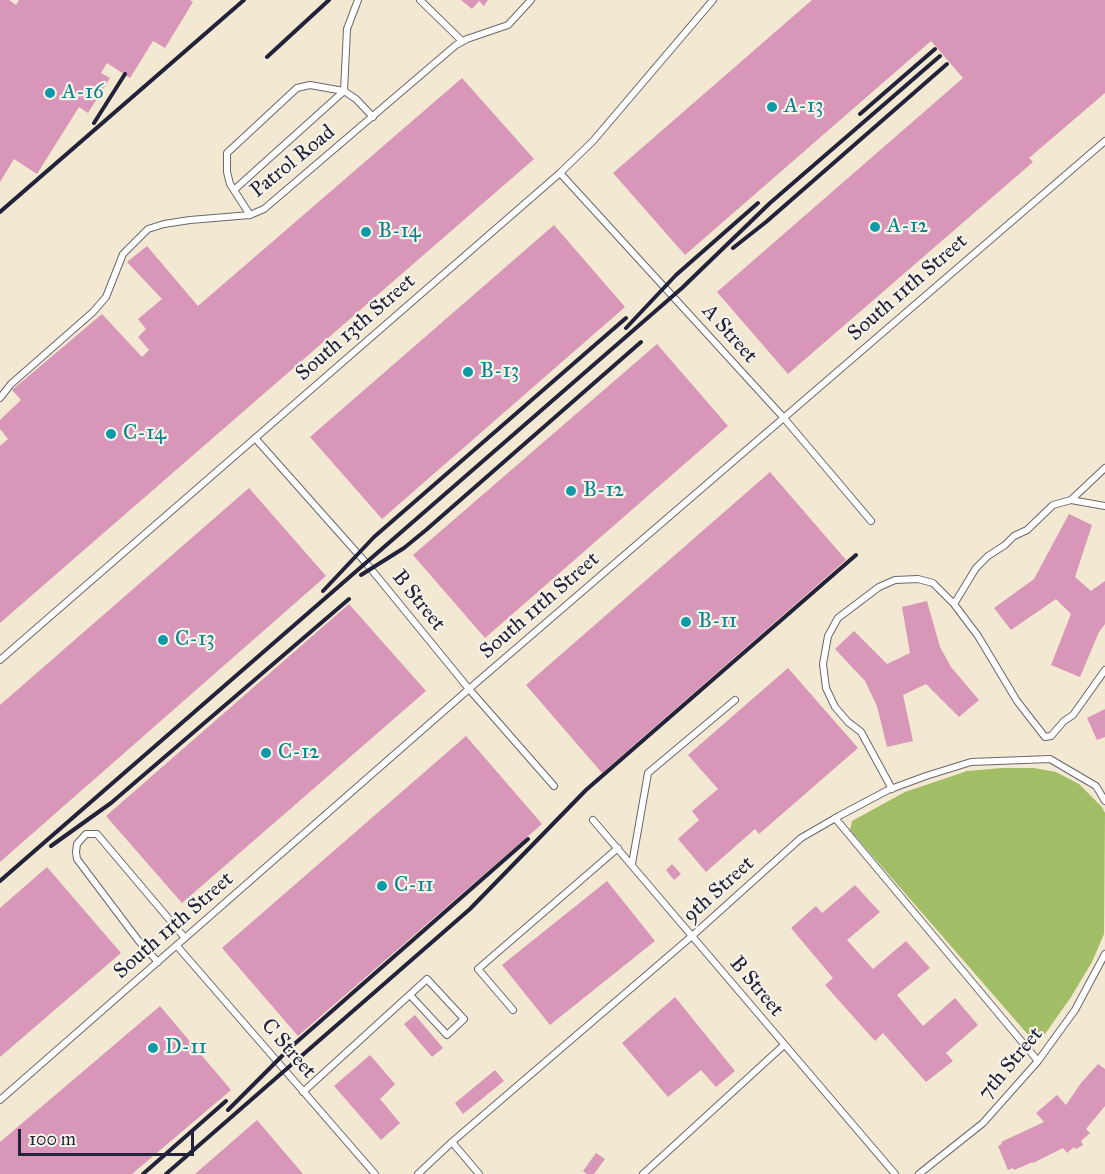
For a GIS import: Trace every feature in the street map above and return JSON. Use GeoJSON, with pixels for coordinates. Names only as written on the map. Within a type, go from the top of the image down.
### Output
{"type":"FeatureCollection","features":[{"type":"Feature","properties":{"kind":"lane"},"geometry":{"type":"LineString","coordinates":[[234,190],[344,91],[347,29],[358,0]]}},
{"type":"Feature","properties":{"kind":"lane"},"geometry":{"type":"LineString","coordinates":[[420,0],[462,41]]}},
{"type":"Feature","properties":{"kind":"lane","name":"Patrol Road"},"geometry":{"type":"LineString","coordinates":[[0,398],[11,384],[93,312],[106,297],[123,254],[148,229],[190,220],[250,215],[264,209],[462,41],[508,25],[531,0]]}},
{"type":"Feature","properties":{"kind":"lane","name":"South 13th Street"},"geometry":{"type":"LineString","coordinates":[[0,660],[560,173],[593,141],[713,0]]}},
{"type":"Feature","properties":{"kind":"lane"},"geometry":{"type":"LineString","coordinates":[[250,215],[230,184],[227,172],[227,153],[297,88],[310,85],[344,91],[356,99],[373,117]]}},
{"type":"Feature","properties":{"kind":"lane","name":"South 11th Street"},"geometry":{"type":"LineString","coordinates":[[0,1100],[469,689],[1105,141]]}},
{"type":"Feature","properties":{"kind":"lane","name":"A Street"},"geometry":{"type":"LineString","coordinates":[[560,173],[783,417],[871,521]]}},
{"type":"Feature","properties":{"kind":"lane","name":"B Street"},"geometry":{"type":"LineString","coordinates":[[255,438],[366,563],[469,689],[554,786]]}},
{"type":"Feature","properties":{"kind":"lane"},"geometry":{"type":"LineString","coordinates":[[1071,500],[1105,468]]}},
{"type":"Feature","properties":{"kind":"lane"},"geometry":{"type":"LineString","coordinates":[[954,604],[976,568],[988,556],[1014,536],[1027,530],[1053,505],[1071,500],[1105,506]]}},
{"type":"Feature","properties":{"kind":"lane"},"geometry":{"type":"LineString","coordinates":[[892,789],[861,732],[848,722],[835,707],[826,688],[823,664],[828,636],[838,618],[879,587],[895,580],[918,579],[933,583],[954,604],[978,636],[1017,700],[1046,737],[1051,736],[1064,721],[1073,715],[1105,670]]}},
{"type":"Feature","properties":{"kind":"lane"},"geometry":{"type":"LineString","coordinates":[[632,864],[648,773],[735,700]]}},
{"type":"Feature","properties":{"kind":"lane","name":"9th Street"},"geometry":{"type":"LineString","coordinates":[[418,1174],[801,838],[835,819],[892,789],[971,762],[1050,759],[1096,786],[1105,801]]}},
{"type":"Feature","properties":{"kind":"lane"},"geometry":{"type":"LineString","coordinates":[[835,819],[1038,1061]]}},
{"type":"Feature","properties":{"kind":"lane","name":"B Street"},"geometry":{"type":"LineString","coordinates":[[593,820],[895,1174]]}},
{"type":"Feature","properties":{"kind":"lane"},"geometry":{"type":"LineString","coordinates":[[158,962],[138,940],[77,859],[77,844],[86,834],[97,834],[185,938]]}},
{"type":"Feature","properties":{"kind":"lane"},"geometry":{"type":"LineString","coordinates":[[513,1010],[478,969],[618,848]]}},
{"type":"Feature","properties":{"kind":"lane","name":"C Street"},"geometry":{"type":"LineString","coordinates":[[177,946],[375,1174]]}},
{"type":"Feature","properties":{"kind":"lane","name":"7th Street"},"geometry":{"type":"LineString","coordinates":[[920,1174],[983,1123],[1038,1061],[1075,1010],[1105,954]]}},
{"type":"Feature","properties":{"kind":"lane"},"geometry":{"type":"LineString","coordinates":[[303,1092],[427,979],[464,1019],[447,1035],[410,995]]}},
{"type":"Feature","properties":{"kind":"lane"},"geometry":{"type":"LineString","coordinates":[[643,1174],[784,1045]]}},
{"type":"Feature","properties":{"kind":"lane"},"geometry":{"type":"LineString","coordinates":[[452,1142],[479,1174]]}},
{"type":"Feature","properties":{"kind":"green space"},"geometry":{"type":"Polygon","coordinates":[[[1034,768],[1056,772],[1079,784],[1105,813],[1104,934],[1092,962],[1045,1034],[1030,1037],[850,830],[852,821],[905,792],[967,771],[1034,768]]]}},
{"type":"Feature","properties":{"kind":"building","name":"A-16"},"geometry":{"type":"Polygon","coordinates":[[[0,0],[9,0],[16,5],[19,0],[190,0],[193,2],[165,48],[153,41],[130,78],[107,63],[101,73],[110,78],[88,113],[79,107],[37,174],[14,159],[0,182],[0,0]]]}},
{"type":"Feature","properties":{"kind":"building"},"geometry":{"type":"Polygon","coordinates":[[[461,0],[488,0],[484,6],[479,1],[472,9],[461,0]]]}},
{"type":"Feature","properties":{"kind":"building"},"geometry":{"type":"Polygon","coordinates":[[[812,0],[1105,0],[1105,93],[1029,158],[1033,162],[788,374],[717,292],[963,78],[931,41],[685,255],[613,173],[812,0]]]}},
{"type":"Feature","properties":{"kind":"building"},"geometry":{"type":"Polygon","coordinates":[[[462,78],[534,159],[0,623],[0,446],[8,439],[0,429],[0,420],[21,400],[12,390],[102,314],[142,357],[149,350],[138,337],[146,329],[138,319],[162,299],[127,262],[147,246],[198,306],[462,78]]]}},
{"type":"Feature","properties":{"kind":"building","name":"B-13"},"geometry":{"type":"Polygon","coordinates":[[[554,225],[625,307],[382,519],[310,437],[554,225]]]}},
{"type":"Feature","properties":{"kind":"building","name":"B-12"},"geometry":{"type":"Polygon","coordinates":[[[657,344],[728,426],[485,638],[413,555],[657,344]]]}},
{"type":"Feature","properties":{"kind":"building","name":"B-11"},"geometry":{"type":"Polygon","coordinates":[[[770,472],[846,560],[602,773],[526,685],[770,472]]]}},
{"type":"Feature","properties":{"kind":"building","name":"C-13"},"geometry":{"type":"Polygon","coordinates":[[[249,488],[326,576],[0,862],[0,705],[249,488]]]}},
{"type":"Feature","properties":{"kind":"building"},"geometry":{"type":"Polygon","coordinates":[[[1069,514],[1092,525],[1075,577],[1091,591],[1105,581],[1105,624],[1099,632],[1080,677],[1051,665],[1071,614],[1056,599],[1011,630],[994,608],[1034,579],[1069,514]]]}},
{"type":"Feature","properties":{"kind":"building"},"geometry":{"type":"Polygon","coordinates":[[[927,601],[940,647],[951,667],[979,700],[959,717],[926,684],[903,695],[913,741],[887,747],[877,706],[865,681],[835,649],[854,631],[887,664],[910,653],[902,607],[927,601]]]}},
{"type":"Feature","properties":{"kind":"building","name":"C-12"},"geometry":{"type":"Polygon","coordinates":[[[349,604],[426,691],[182,903],[106,816],[349,604]]]}},
{"type":"Feature","properties":{"kind":"building"},"geometry":{"type":"Polygon","coordinates":[[[788,668],[858,748],[759,834],[755,829],[706,872],[678,839],[699,820],[692,811],[718,789],[688,755],[788,668]]]}},
{"type":"Feature","properties":{"kind":"building"},"geometry":{"type":"Polygon","coordinates":[[[1105,709],[1105,737],[1097,740],[1087,718],[1105,709]]]}},
{"type":"Feature","properties":{"kind":"building","name":"C-11"},"geometry":{"type":"Polygon","coordinates":[[[466,736],[542,824],[298,1036],[222,948],[466,736]]]}},
{"type":"Feature","properties":{"kind":"building"},"geometry":{"type":"Polygon","coordinates":[[[672,864],[681,874],[674,880],[666,870],[672,864]]]}},
{"type":"Feature","properties":{"kind":"building"},"geometry":{"type":"Polygon","coordinates":[[[47,867],[121,953],[0,1057],[0,908],[47,867]]]}},
{"type":"Feature","properties":{"kind":"building"},"geometry":{"type":"Polygon","coordinates":[[[607,881],[655,941],[550,1025],[502,965],[607,881]]]}},
{"type":"Feature","properties":{"kind":"building"},"geometry":{"type":"Polygon","coordinates":[[[855,885],[880,912],[847,940],[873,969],[906,941],[930,968],[897,995],[923,1026],[955,998],[978,1025],[946,1053],[953,1061],[926,1082],[883,1033],[875,1041],[825,985],[833,978],[791,928],[816,906],[822,913],[855,885]]]}},
{"type":"Feature","properties":{"kind":"building"},"geometry":{"type":"Polygon","coordinates":[[[675,997],[735,1071],[716,1087],[701,1070],[668,1097],[622,1043],[675,997]]]}},
{"type":"Feature","properties":{"kind":"building","name":"D-11"},"geometry":{"type":"Polygon","coordinates":[[[160,1006],[231,1090],[132,1174],[0,1174],[0,1142],[160,1006]]]}},
{"type":"Feature","properties":{"kind":"building"},"geometry":{"type":"Polygon","coordinates":[[[415,1015],[443,1048],[432,1057],[404,1024],[415,1015]]]}},
{"type":"Feature","properties":{"kind":"building"},"geometry":{"type":"Polygon","coordinates":[[[370,1055],[395,1084],[380,1099],[400,1123],[381,1140],[334,1086],[370,1055]]]}},
{"type":"Feature","properties":{"kind":"building"},"geometry":{"type":"Polygon","coordinates":[[[1098,1064],[1105,1069],[1105,1106],[1086,1129],[1090,1133],[1081,1141],[1083,1145],[1076,1149],[1074,1147],[1067,1153],[1063,1148],[1033,1163],[1008,1170],[998,1146],[1002,1144],[1001,1142],[1044,1122],[1036,1113],[1057,1095],[1066,1105],[1098,1064]]]}},
{"type":"Feature","properties":{"kind":"building"},"geometry":{"type":"Polygon","coordinates":[[[495,1070],[504,1081],[463,1114],[455,1103],[495,1070]]]}},
{"type":"Feature","properties":{"kind":"building"},"geometry":{"type":"Polygon","coordinates":[[[257,1120],[303,1174],[195,1174],[257,1120]]]}},
{"type":"Feature","properties":{"kind":"building"},"geometry":{"type":"Polygon","coordinates":[[[596,1153],[605,1159],[594,1174],[587,1174],[583,1171],[596,1153]]]}},
{"type":"Feature","properties":{"kind":"railway"},"geometry":{"type":"LineString","coordinates":[[0,212],[244,0]]}},
{"type":"Feature","properties":{"kind":"railway"},"geometry":{"type":"LineString","coordinates":[[267,57],[329,0]]}},
{"type":"Feature","properties":{"kind":"railway"},"geometry":{"type":"LineString","coordinates":[[860,114],[935,49]]}},
{"type":"Feature","properties":{"kind":"railway"},"geometry":{"type":"LineString","coordinates":[[0,881],[682,288],[770,203],[940,56]]}},
{"type":"Feature","properties":{"kind":"railway"},"geometry":{"type":"LineString","coordinates":[[733,248],[947,64]]}},
{"type":"Feature","properties":{"kind":"railway"},"geometry":{"type":"LineString","coordinates":[[94,123],[125,74]]}},
{"type":"Feature","properties":{"kind":"railway"},"geometry":{"type":"LineString","coordinates":[[626,328],[676,275],[758,203]]}},
{"type":"Feature","properties":{"kind":"railway"},"geometry":{"type":"LineString","coordinates":[[323,591],[374,537],[626,318]]}},
{"type":"Feature","properties":{"kind":"railway"},"geometry":{"type":"LineString","coordinates":[[361,575],[404,548],[426,530],[641,342]]}},
{"type":"Feature","properties":{"kind":"railway"},"geometry":{"type":"LineString","coordinates":[[166,1174],[470,909],[586,790],[856,555]]}},
{"type":"Feature","properties":{"kind":"railway"},"geometry":{"type":"LineString","coordinates":[[51,846],[111,803],[349,599]]}},
{"type":"Feature","properties":{"kind":"railway"},"geometry":{"type":"LineString","coordinates":[[228,1110],[291,1047],[528,839]]}},
{"type":"Feature","properties":{"kind":"railway"},"geometry":{"type":"LineString","coordinates":[[143,1174],[226,1101]]}},
{"type":"Feature","properties":{"kind":"place","name":"A-16"},"geometry":{"type":"Point","coordinates":[50,93]}},
{"type":"Feature","properties":{"kind":"place","name":"A-13"},"geometry":{"type":"Point","coordinates":[772,107]}},
{"type":"Feature","properties":{"kind":"place","name":"A-12"},"geometry":{"type":"Point","coordinates":[875,227]}},
{"type":"Feature","properties":{"kind":"place","name":"B-14"},"geometry":{"type":"Point","coordinates":[366,232]}},
{"type":"Feature","properties":{"kind":"place","name":"B-13"},"geometry":{"type":"Point","coordinates":[468,372]}},
{"type":"Feature","properties":{"kind":"place","name":"C-14"},"geometry":{"type":"Point","coordinates":[111,434]}},
{"type":"Feature","properties":{"kind":"place","name":"B-12"},"geometry":{"type":"Point","coordinates":[571,491]}},
{"type":"Feature","properties":{"kind":"place","name":"B-11"},"geometry":{"type":"Point","coordinates":[686,622]}},
{"type":"Feature","properties":{"kind":"place","name":"C-13"},"geometry":{"type":"Point","coordinates":[163,640]}},
{"type":"Feature","properties":{"kind":"place","name":"C-12"},"geometry":{"type":"Point","coordinates":[266,753]}},
{"type":"Feature","properties":{"kind":"place","name":"C-11"},"geometry":{"type":"Point","coordinates":[382,886]}},
{"type":"Feature","properties":{"kind":"place","name":"D-11"},"geometry":{"type":"Point","coordinates":[153,1048]}}]}
